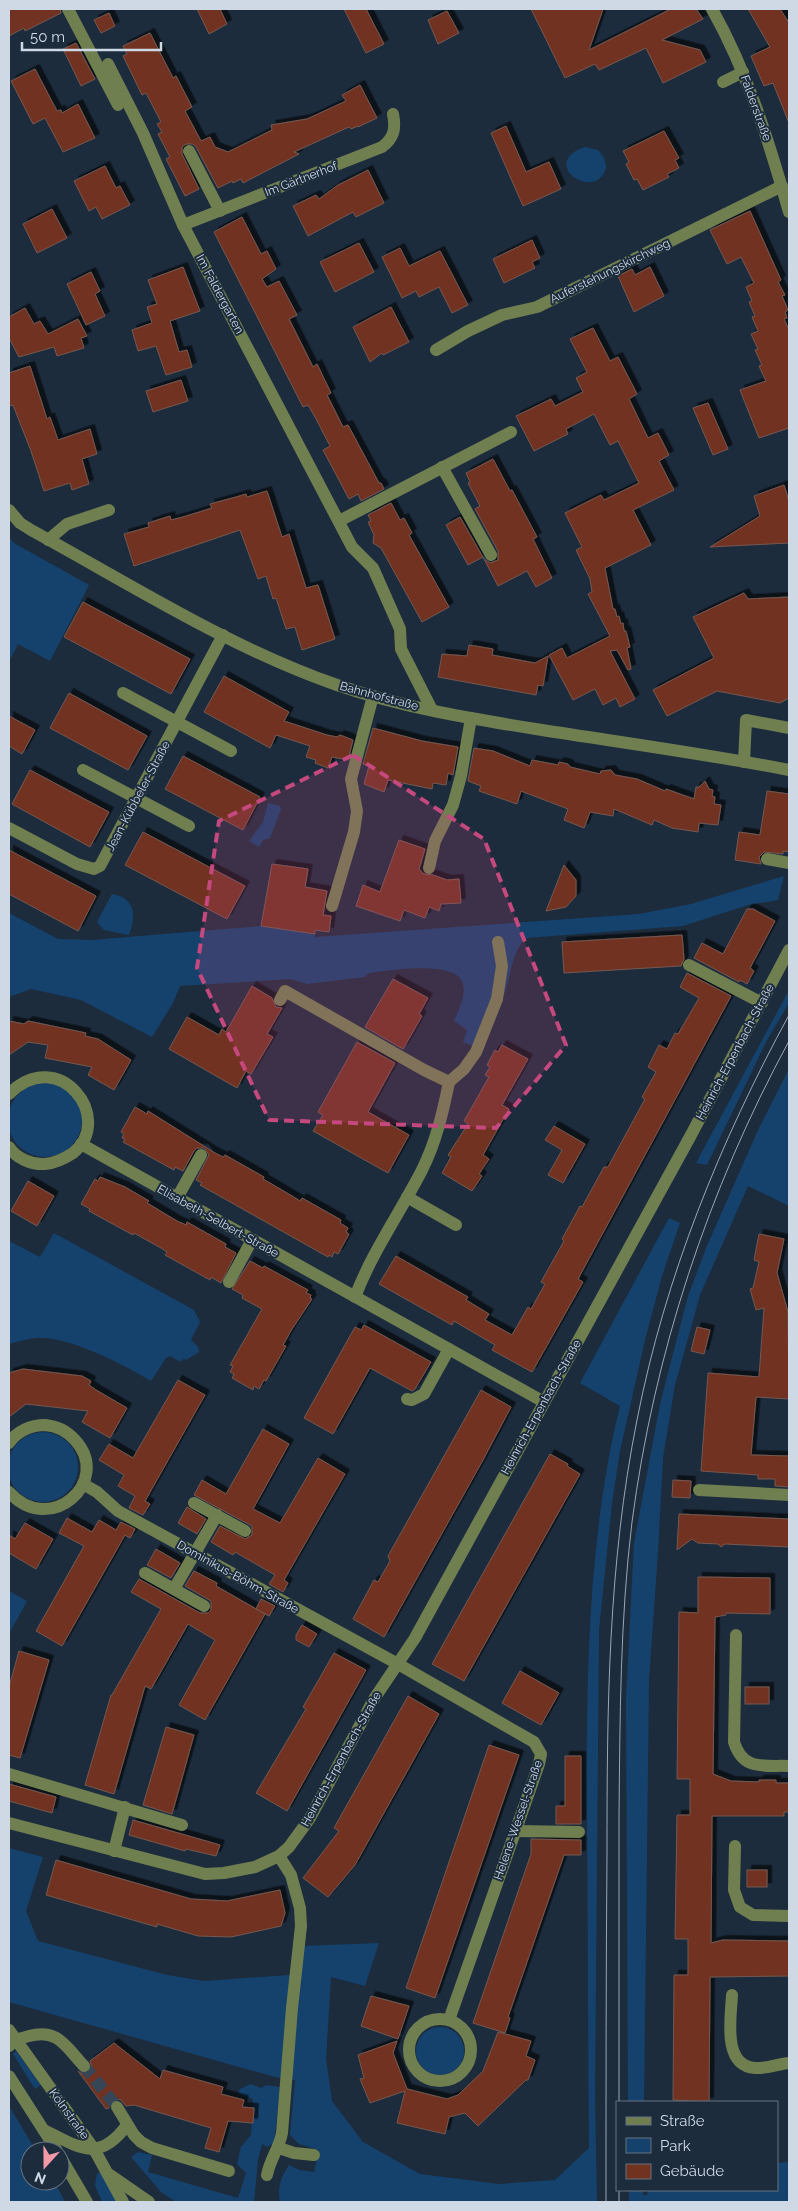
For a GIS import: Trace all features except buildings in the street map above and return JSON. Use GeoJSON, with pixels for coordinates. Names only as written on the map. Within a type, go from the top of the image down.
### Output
{"type":"FeatureCollection","features":[{"type":"Feature","properties":{"kind":"street"},"geometry":{"type":"LineString","coordinates":[[68,9],[118,105]]}},
{"type":"Feature","properties":{"kind":"street","name":"Falderstraße"},"geometry":{"type":"LineString","coordinates":[[712,9],[743,72],[760,114],[789,212]]}},
{"type":"Feature","properties":{"kind":"street","name":"Im Faldergarten"},"geometry":{"type":"LineString","coordinates":[[108,64],[143,134],[183,225],[352,546],[373,568],[400,629],[401,649],[432,710]]}},
{"type":"Feature","properties":{"kind":"street"},"geometry":{"type":"LineString","coordinates":[[723,82],[743,72]]}},
{"type":"Feature","properties":{"kind":"street","name":"Im Gärtnerhof"},"geometry":{"type":"LineString","coordinates":[[183,225],[382,148],[393,135],[396,125],[393,114]]}},
{"type":"Feature","properties":{"kind":"street"},"geometry":{"type":"LineString","coordinates":[[189,151],[220,211]]}},
{"type":"Feature","properties":{"kind":"street","name":"Auferstehungskirchweg"},"geometry":{"type":"LineString","coordinates":[[436,350],[468,331],[502,315],[537,307],[782,186]]}},
{"type":"Feature","properties":{"kind":"street"},"geometry":{"type":"LineString","coordinates":[[339,521],[511,432]]}},
{"type":"Feature","properties":{"kind":"street"},"geometry":{"type":"LineString","coordinates":[[442,467],[491,555]]}},
{"type":"Feature","properties":{"kind":"street","name":"Bahnhofstraße"},"geometry":{"type":"LineString","coordinates":[[9,510],[20,523],[48,540],[223,635],[308,675],[373,696],[471,718],[789,770]]}},
{"type":"Feature","properties":{"kind":"street"},"geometry":{"type":"LineString","coordinates":[[48,540],[67,524],[109,510]]}},
{"type":"Feature","properties":{"kind":"street","name":"Jean-Kübbeler-Straße"},"geometry":{"type":"LineString","coordinates":[[9,828],[77,864],[94,869],[100,866],[223,635]]}},
{"type":"Feature","properties":{"kind":"street"},"geometry":{"type":"LineString","coordinates":[[123,693],[231,751]]}},
{"type":"Feature","properties":{"kind":"street"},"geometry":{"type":"LineString","coordinates":[[332,906],[354,832],[356,811],[350,779],[373,696]]}},
{"type":"Feature","properties":{"kind":"street"},"geometry":{"type":"LineString","coordinates":[[429,868],[435,841],[453,805],[462,776],[471,718]]}},
{"type":"Feature","properties":{"kind":"street"},"geometry":{"type":"LineString","coordinates":[[744,762],[746,720],[789,728]]}},
{"type":"Feature","properties":{"kind":"street"},"geometry":{"type":"LineString","coordinates":[[83,770],[189,826]]}},
{"type":"Feature","properties":{"kind":"street"},"geometry":{"type":"LineString","coordinates":[[767,859],[789,863]]}},
{"type":"Feature","properties":{"kind":"street"},"geometry":{"type":"LineString","coordinates":[[356,1297],[365,1269],[422,1169],[436,1136],[449,1082],[464,1069],[476,1052],[497,999],[502,966],[498,942]]}},
{"type":"Feature","properties":{"kind":"street","name":"Heinrich-Erpenbach-Straße"},"geometry":{"type":"LineString","coordinates":[[9,1823],[205,1874],[224,1873],[255,1867],[279,1856],[289,1847],[310,1818],[374,1699],[415,1638],[762,1003],[789,950]]}},
{"type":"Feature","properties":{"kind":"street"},"geometry":{"type":"LineString","coordinates":[[689,965],[762,1003]]}},
{"type":"Feature","properties":{"kind":"street"},"geometry":{"type":"LineString","coordinates":[[280,1000],[285,991],[424,1070],[449,1082]]}},
{"type":"Feature","properties":{"kind":"street"},"geometry":{"type":"LineString","coordinates":[[9,1094],[27,1080],[38,1077],[56,1079],[72,1087],[80,1096],[88,1118],[81,1144],[66,1158],[55,1163],[31,1163],[20,1158],[9,1146]]}},
{"type":"Feature","properties":{"kind":"street","name":"Elisabeth-Selbert-Straße"},"geometry":{"type":"LineString","coordinates":[[81,1144],[544,1402]]}},
{"type":"Feature","properties":{"kind":"street"},"geometry":{"type":"LineString","coordinates":[[177,1198],[201,1155]]}},
{"type":"Feature","properties":{"kind":"street"},"geometry":{"type":"LineString","coordinates":[[407,1197],[456,1225]]}},
{"type":"Feature","properties":{"kind":"street"},"geometry":{"type":"LineString","coordinates":[[229,1282],[252,1240]]}},
{"type":"Feature","properties":{"kind":"street"},"geometry":{"type":"LineString","coordinates":[[407,1399],[412,1400],[424,1394],[449,1349]]}},
{"type":"Feature","properties":{"kind":"street"},"geometry":{"type":"LineString","coordinates":[[9,1443],[20,1432],[30,1427],[51,1426],[62,1429],[71,1435],[83,1452],[86,1463],[83,1484],[69,1502],[48,1510],[25,1506],[9,1492]]}},
{"type":"Feature","properties":{"kind":"street","name":"Dominikus-Böhm-Straße"},"geometry":{"type":"LineString","coordinates":[[83,1484],[98,1492],[118,1511],[398,1664]]}},
{"type":"Feature","properties":{"kind":"street"},"geometry":{"type":"LineString","coordinates":[[699,1490],[789,1495]]}},
{"type":"Feature","properties":{"kind":"street"},"geometry":{"type":"LineString","coordinates":[[194,1502],[245,1531]]}},
{"type":"Feature","properties":{"kind":"street"},"geometry":{"type":"LineString","coordinates":[[174,1589],[217,1516]]}},
{"type":"Feature","properties":{"kind":"street"},"geometry":{"type":"LineString","coordinates":[[145,1573],[204,1606]]}},
{"type":"Feature","properties":{"kind":"street"},"geometry":{"type":"LineString","coordinates":[[736,1635],[734,1742],[737,1752],[740,1758],[755,1765],[789,1766]]}},
{"type":"Feature","properties":{"kind":"street","name":"Helene-Wessel-Straße"},"geometry":{"type":"LineString","coordinates":[[398,1664],[534,1742],[541,1754],[449,2020]]}},
{"type":"Feature","properties":{"kind":"street"},"geometry":{"type":"LineString","coordinates":[[9,1774],[182,1824]]}},
{"type":"Feature","properties":{"kind":"street"},"geometry":{"type":"LineString","coordinates":[[114,1851],[125,1807]]}},
{"type":"Feature","properties":{"kind":"street"},"geometry":{"type":"LineString","coordinates":[[515,1832],[579,1832]]}},
{"type":"Feature","properties":{"kind":"street"},"geometry":{"type":"LineString","coordinates":[[735,1846],[734,1890],[740,1907],[753,1915],[789,1916]]}},
{"type":"Feature","properties":{"kind":"street"},"geometry":{"type":"LineString","coordinates":[[267,2175],[270,2159],[279,2148],[282,2133],[292,2008],[302,1926],[300,1908],[291,1875],[279,1856]]}},
{"type":"Feature","properties":{"kind":"street"},"geometry":{"type":"LineString","coordinates":[[732,1995],[731,2038],[734,2056],[742,2064],[757,2069],[789,2063]]}},
{"type":"Feature","properties":{"kind":"street"},"geometry":{"type":"LineString","coordinates":[[440,2019],[449,2020],[459,2025],[466,2033],[470,2042],[470,2058],[462,2072],[454,2078],[433,2080],[416,2070],[409,2051],[410,2042],[414,2032],[421,2025],[440,2019]]}},
{"type":"Feature","properties":{"kind":"street"},"geometry":{"type":"LineString","coordinates":[[11,2038],[43,2032],[54,2036],[84,2066]]}},
{"type":"Feature","properties":{"kind":"street","name":"Kölnstraße"},"geometry":{"type":"LineString","coordinates":[[11,2038],[94,2149],[123,2202]]}},
{"type":"Feature","properties":{"kind":"street"},"geometry":{"type":"LineString","coordinates":[[9,2076],[51,2141]]}},
{"type":"Feature","properties":{"kind":"street"},"geometry":{"type":"LineString","coordinates":[[117,2107],[127,2125],[141,2142],[152,2148],[229,2171]]}},
{"type":"Feature","properties":{"kind":"street"},"geometry":{"type":"LineString","coordinates":[[44,2130],[77,2147],[94,2149],[108,2145],[127,2125]]}},
{"type":"Feature","properties":{"kind":"street"},"geometry":{"type":"LineString","coordinates":[[279,2148],[294,2153],[314,2155]]}},
{"type":"Feature","properties":{"kind":"street"},"geometry":{"type":"LineString","coordinates":[[70,2173],[87,2202]]}},
{"type":"Feature","properties":{"kind":"street"},"geometry":{"type":"LineString","coordinates":[[109,2174],[149,2202]]}},
{"type":"Feature","properties":{"kind":"highlighted area"},"geometry":{"type":"Polygon","coordinates":[[[353,755],[484,839],[566,1045],[496,1128],[269,1120],[197,968],[219,821],[353,755]]]}},
{"type":"Feature","properties":{"kind":"green space"},"geometry":{"type":"Polygon","coordinates":[[[585,147],[598,150],[606,165],[605,171],[599,179],[590,182],[581,181],[568,170],[567,162],[572,154],[585,147]]]}},
{"type":"Feature","properties":{"kind":"green space"},"geometry":{"type":"Polygon","coordinates":[[[9,538],[14,543],[89,585],[50,661],[18,644],[9,662],[9,538]]]}},
{"type":"Feature","properties":{"kind":"green space"},"geometry":{"type":"Polygon","coordinates":[[[268,803],[280,806],[281,809],[270,838],[263,840],[259,847],[249,841],[263,822],[268,803]]]}},
{"type":"Feature","properties":{"kind":"green space"},"geometry":{"type":"Polygon","coordinates":[[[784,876],[778,900],[748,905],[683,926],[526,938],[516,952],[502,999],[473,1046],[463,1042],[467,1030],[454,1021],[463,998],[463,984],[458,976],[448,971],[436,969],[391,970],[369,973],[365,977],[307,984],[291,979],[180,986],[173,1003],[152,1037],[81,1000],[31,989],[9,997],[9,913],[58,939],[91,940],[261,926],[315,934],[315,937],[639,914],[691,904],[784,876]]]}},
{"type":"Feature","properties":{"kind":"green space"},"geometry":{"type":"Polygon","coordinates":[[[112,894],[126,899],[130,904],[133,921],[129,935],[104,930],[97,922],[112,894]]]}},
{"type":"Feature","properties":{"kind":"green space"},"geometry":{"type":"Polygon","coordinates":[[[789,990],[789,1003],[767,1040],[707,1165],[696,1163],[789,990]]]}},
{"type":"Feature","properties":{"kind":"green space"},"geometry":{"type":"Polygon","coordinates":[[[789,1069],[789,1206],[748,1186],[700,1295],[675,1385],[663,1458],[649,1680],[644,2101],[628,2101],[626,1698],[634,1543],[660,1404],[688,1296],[706,1248],[759,1128],[789,1069]]]}},
{"type":"Feature","properties":{"kind":"green space"},"geometry":{"type":"Polygon","coordinates":[[[45,1083],[59,1086],[71,1094],[79,1106],[82,1120],[79,1134],[71,1146],[59,1154],[45,1157],[31,1154],[19,1146],[11,1134],[8,1120],[11,1106],[19,1094],[31,1086],[45,1083]]]}},
{"type":"Feature","properties":{"kind":"green space"},"geometry":{"type":"Polygon","coordinates":[[[669,1218],[680,1223],[662,1276],[645,1340],[620,1451],[612,1503],[599,1630],[595,2096],[597,2202],[280,2202],[280,2183],[289,2165],[299,2170],[314,2172],[319,2150],[299,2144],[290,2135],[295,2080],[275,2077],[9,2002],[9,1848],[43,1857],[26,1911],[38,1941],[167,1975],[204,1981],[289,1975],[300,1978],[302,1946],[379,1943],[365,1986],[331,1977],[326,2059],[332,2101],[363,2142],[420,2174],[499,2184],[555,2180],[589,2148],[588,1666],[595,1561],[601,1508],[620,1406],[580,1383],[669,1218]]]}},
{"type":"Feature","properties":{"kind":"green space"},"geometry":{"type":"Polygon","coordinates":[[[54,1233],[194,1310],[200,1322],[191,1340],[198,1347],[199,1352],[186,1360],[183,1358],[181,1362],[170,1356],[166,1358],[151,1381],[95,1352],[63,1341],[35,1338],[9,1344],[9,1241],[40,1257],[54,1233]]]}},
{"type":"Feature","properties":{"kind":"green space"},"geometry":{"type":"Polygon","coordinates":[[[43,1432],[56,1435],[68,1442],[75,1454],[78,1467],[75,1480],[68,1492],[56,1499],[43,1502],[30,1499],[18,1492],[11,1480],[8,1467],[11,1454],[18,1442],[30,1435],[43,1432]]]}},
{"type":"Feature","properties":{"kind":"green space"},"geometry":{"type":"Polygon","coordinates":[[[9,1591],[27,1601],[9,1634],[9,1591]]]}},
{"type":"Feature","properties":{"kind":"green space"},"geometry":{"type":"Polygon","coordinates":[[[440,2027],[449,2029],[457,2034],[462,2042],[464,2051],[462,2060],[457,2068],[449,2073],[440,2075],[431,2073],[423,2068],[418,2060],[416,2051],[418,2042],[423,2034],[431,2029],[440,2027]]]}},
{"type":"Feature","properties":{"kind":"green space"},"geometry":{"type":"Polygon","coordinates":[[[16,2051],[41,2085],[35,2089],[13,2054],[16,2051]]]}},
{"type":"Feature","properties":{"kind":"green space"},"geometry":{"type":"Polygon","coordinates":[[[251,2084],[261,2088],[266,2085],[280,2087],[274,2143],[267,2147],[262,2144],[258,2160],[254,2202],[176,2202],[161,2192],[131,2157],[138,2152],[152,2155],[148,2172],[238,2198],[246,2173],[237,2164],[241,2147],[251,2135],[253,2099],[238,2094],[240,2089],[251,2084]]]}},
{"type":"Feature","properties":{"kind":"green space"},"geometry":{"type":"Polygon","coordinates":[[[9,2106],[30,2141],[20,2141],[20,2191],[59,2191],[65,2202],[9,2202],[9,2106]]]}},
{"type":"Feature","properties":{"kind":"green space"},"geometry":{"type":"Polygon","coordinates":[[[789,2162],[789,2202],[629,2202],[629,2191],[643,2191],[643,2195],[647,2195],[648,2191],[778,2191],[778,2163],[789,2162]]]}},
{"type":"Feature","properties":{"kind":"green space"},"geometry":{"type":"Polygon","coordinates":[[[101,2171],[118,2202],[102,2202],[95,2185],[97,2174],[101,2171]]]}},
{"type":"Feature","properties":{"kind":"tunnel"},"geometry":{"type":"LineString","coordinates":[[84,2066],[117,2107]]}},
{"type":"Feature","properties":{"kind":"tram line"},"geometry":{"type":"LineString","coordinates":[[606,2202],[609,1690],[615,1582],[627,1474],[649,1367],[679,1262],[718,1161],[740,1112],[789,1015]]}},
{"type":"Feature","properties":{"kind":"tram line"},"geometry":{"type":"LineString","coordinates":[[619,2101],[621,1670],[628,1559],[642,1459],[654,1397],[688,1274],[733,1155],[789,1041]]}},
{"type":"Feature","properties":{"kind":"tram line"},"geometry":{"type":"LineString","coordinates":[[619,2191],[619,2202]]}}]}
